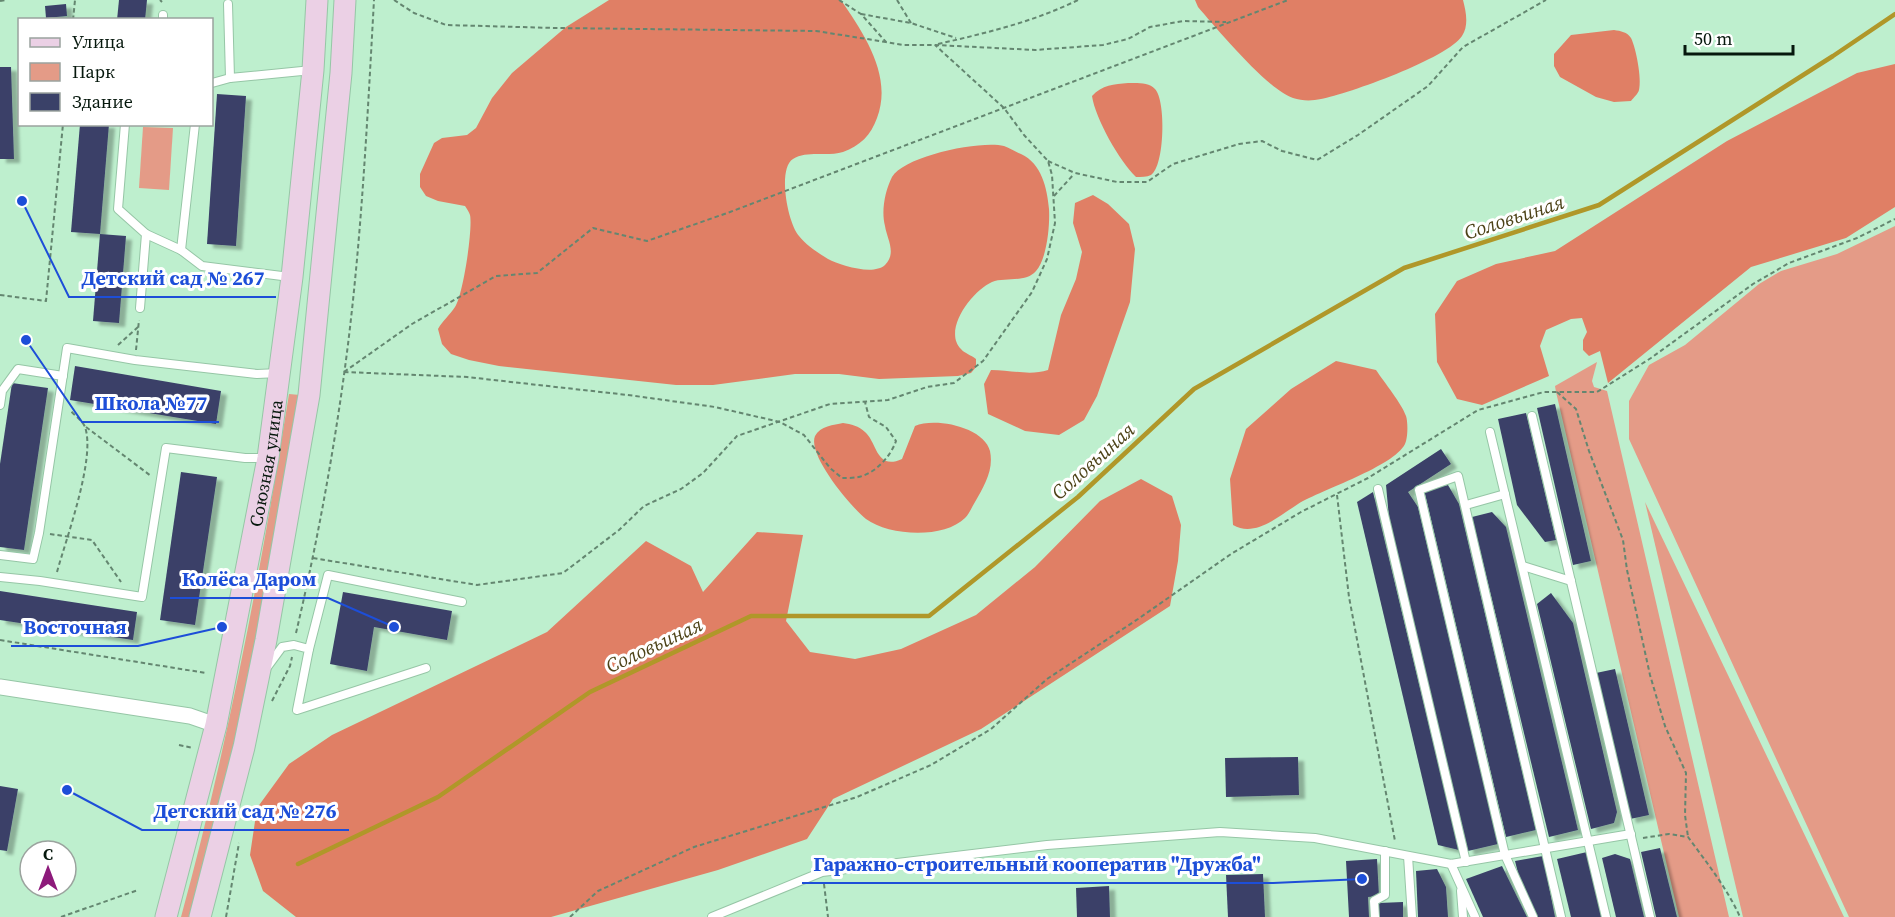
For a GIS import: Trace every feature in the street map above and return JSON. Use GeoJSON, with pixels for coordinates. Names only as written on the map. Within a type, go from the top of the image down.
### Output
{"type":"FeatureCollection","features":[{"type":"Feature","properties":{"kind":"main road","name":"Союзная улица"},"geometry":{"type":"LineString","coordinates":[[166,917],[216,725],[268,458],[292,277],[313,70],[317,0]]}},
{"type":"Feature","properties":{"kind":"main road","name":"Союзная улица"},"geometry":{"type":"LineString","coordinates":[[200,917],[242,754],[258,680],[309,395],[341,73],[345,0]]}},
{"type":"Feature","properties":{"kind":"street"},"geometry":{"type":"LineString","coordinates":[[0,687],[190,716],[216,725]]}},
{"type":"Feature","properties":{"kind":"lane"},"geometry":{"type":"LineString","coordinates":[[228,4],[230,78]]}},
{"type":"Feature","properties":{"kind":"lane"},"geometry":{"type":"LineString","coordinates":[[213,83],[230,78],[313,70]]}},
{"type":"Feature","properties":{"kind":"lane"},"geometry":{"type":"LineString","coordinates":[[125,126],[118,209],[146,234],[181,250],[202,266],[292,277]]}},
{"type":"Feature","properties":{"kind":"lane"},"geometry":{"type":"LineString","coordinates":[[181,250],[195,126]]}},
{"type":"Feature","properties":{"kind":"lane"},"geometry":{"type":"LineString","coordinates":[[140,308],[146,234]]}},
{"type":"Feature","properties":{"kind":"lane"},"geometry":{"type":"LineString","coordinates":[[0,555],[33,559],[67,348],[135,360],[257,374],[280,373]]}},
{"type":"Feature","properties":{"kind":"lane"},"geometry":{"type":"LineString","coordinates":[[0,405],[2,391],[18,369],[63,376]]}},
{"type":"Feature","properties":{"kind":"lane"},"geometry":{"type":"LineString","coordinates":[[1532,416],[1650,917]]}},
{"type":"Feature","properties":{"kind":"lane"},"geometry":{"type":"LineString","coordinates":[[1490,432],[1606,917]]}},
{"type":"Feature","properties":{"kind":"lane"},"geometry":{"type":"LineString","coordinates":[[0,577],[142,597],[166,448],[245,458],[268,458]]}},
{"type":"Feature","properties":{"kind":"lane"},"geometry":{"type":"LineString","coordinates":[[1533,917],[1505,855],[1419,490],[1458,476],[1561,917]]}},
{"type":"Feature","properties":{"kind":"lane"},"geometry":{"type":"LineString","coordinates":[[1378,489],[1466,862]]}},
{"type":"Feature","properties":{"kind":"lane"},"geometry":{"type":"LineString","coordinates":[[1466,505],[1505,494]]}},
{"type":"Feature","properties":{"kind":"lane"},"geometry":{"type":"LineString","coordinates":[[1523,566],[1571,581]]}},
{"type":"Feature","properties":{"kind":"lane"},"geometry":{"type":"LineString","coordinates":[[426,668],[297,710],[309,649],[328,575],[462,602]]}},
{"type":"Feature","properties":{"kind":"lane"},"geometry":{"type":"LineString","coordinates":[[258,680],[282,647],[294,645],[309,649]]}},
{"type":"Feature","properties":{"kind":"lane"},"geometry":{"type":"LineString","coordinates":[[712,917],[822,872],[1047,846],[1220,832],[1315,838],[1451,864],[1632,837]]}},
{"type":"Feature","properties":{"kind":"lane"},"geometry":{"type":"LineString","coordinates":[[1375,917],[1374,902],[1386,895],[1385,851]]}},
{"type":"Feature","properties":{"kind":"lane"},"geometry":{"type":"LineString","coordinates":[[1408,856],[1412,917]]}},
{"type":"Feature","properties":{"kind":"lane"},"geometry":{"type":"LineString","coordinates":[[1451,864],[1475,917]]}},
{"type":"Feature","properties":{"kind":"lane"},"geometry":{"type":"LineString","coordinates":[[1461,886],[1462,917]]}},
{"type":"Feature","properties":{"kind":"path"},"geometry":{"type":"LineString","coordinates":[[0,1],[6,0]]}},
{"type":"Feature","properties":{"kind":"path"},"geometry":{"type":"LineString","coordinates":[[73,18],[75,0]]}},
{"type":"Feature","properties":{"kind":"path"},"geometry":{"type":"LineString","coordinates":[[294,645],[333,452],[345,372],[364,174],[374,0]]}},
{"type":"Feature","properties":{"kind":"path"},"geometry":{"type":"LineString","coordinates":[[394,0],[414,13],[446,25],[816,31],[903,45],[1035,50],[1103,45],[1128,39],[1150,27],[1183,21],[1229,22]]}},
{"type":"Feature","properties":{"kind":"path"},"geometry":{"type":"LineString","coordinates":[[839,0],[861,14],[886,42]]}},
{"type":"Feature","properties":{"kind":"path"},"geometry":{"type":"LineString","coordinates":[[897,0],[911,23]]}},
{"type":"Feature","properties":{"kind":"path"},"geometry":{"type":"LineString","coordinates":[[935,45],[1004,28],[1048,14],[1078,0]]}},
{"type":"Feature","properties":{"kind":"path"},"geometry":{"type":"LineString","coordinates":[[345,372],[412,324],[496,276],[537,273],[593,228],[647,241],[730,212],[1288,0]]}},
{"type":"Feature","properties":{"kind":"path"},"geometry":{"type":"LineString","coordinates":[[935,45],[1004,108],[1024,135],[1048,161],[1075,173],[1118,182],[1147,182],[1173,164],[1239,144],[1262,141],[1282,151],[1317,160],[1359,135],[1428,86],[1463,47],[1546,0]]}},
{"type":"Feature","properties":{"kind":"path"},"geometry":{"type":"LineString","coordinates":[[861,14],[911,23],[959,39]]}},
{"type":"Feature","properties":{"kind":"path"},"geometry":{"type":"LineString","coordinates":[[0,295],[46,301],[63,126]]}},
{"type":"Feature","properties":{"kind":"path"},"geometry":{"type":"LineString","coordinates":[[313,558],[477,585],[563,573],[619,530],[644,506],[681,489],[703,472],[737,436],[830,404],[888,400],[927,387],[954,383],[983,361],[1032,292],[1047,259],[1055,223],[1052,175],[1048,161]]}},
{"type":"Feature","properties":{"kind":"path"},"geometry":{"type":"LineString","coordinates":[[1054,196],[1075,173]]}},
{"type":"Feature","properties":{"kind":"path"},"geometry":{"type":"LineString","coordinates":[[570,917],[598,891],[694,847],[857,797],[931,765],[991,729],[1047,679],[1231,554],[1301,512],[1368,478],[1478,410],[1544,392],[1597,392],[1651,358],[1753,284],[1789,262],[1857,238],[1895,219]]}},
{"type":"Feature","properties":{"kind":"path"},"geometry":{"type":"LineString","coordinates":[[135,360],[140,308]]}},
{"type":"Feature","properties":{"kind":"path"},"geometry":{"type":"LineString","coordinates":[[107,355],[138,327]]}},
{"type":"Feature","properties":{"kind":"path"},"geometry":{"type":"LineString","coordinates":[[345,372],[467,377],[715,407],[780,422],[804,435],[830,468],[842,478],[863,476],[891,455],[896,441],[886,427],[869,417],[865,402]]}},
{"type":"Feature","properties":{"kind":"path"},"geometry":{"type":"LineString","coordinates":[[1557,392],[1576,409],[1589,452],[1623,540],[1627,570],[1650,675],[1665,726],[1686,772],[1685,815],[1688,837],[1713,870],[1740,917]]}},
{"type":"Feature","properties":{"kind":"path"},"geometry":{"type":"LineString","coordinates":[[60,399],[85,427],[160,483]]}},
{"type":"Feature","properties":{"kind":"path"},"geometry":{"type":"LineString","coordinates":[[54,583],[79,494],[87,453],[85,427]]}},
{"type":"Feature","properties":{"kind":"path"},"geometry":{"type":"LineString","coordinates":[[1337,494],[1349,597],[1397,853]]}},
{"type":"Feature","properties":{"kind":"path"},"geometry":{"type":"LineString","coordinates":[[39,533],[92,540],[129,594]]}},
{"type":"Feature","properties":{"kind":"path"},"geometry":{"type":"LineString","coordinates":[[0,640],[206,674]]}},
{"type":"Feature","properties":{"kind":"path"},"geometry":{"type":"LineString","coordinates":[[1632,837],[1669,834],[1688,837]]}},
{"type":"Feature","properties":{"kind":"path"},"geometry":{"type":"LineString","coordinates":[[822,872],[828,917]]}},
{"type":"Feature","properties":{"kind":"path"},"geometry":{"type":"LineString","coordinates":[[61,917],[138,890]]}},
{"type":"Feature","properties":{"kind":"green space"},"geometry":{"type":"Polygon","coordinates":[[[143,127],[173,128],[169,190],[139,188],[143,127]]]}},
{"type":"Feature","properties":{"kind":"green space"},"geometry":{"type":"Polygon","coordinates":[[[1895,226],[1895,917],[1849,917],[1629,439],[1629,401],[1649,365],[1685,345],[1759,284],[1781,271],[1837,254],[1895,226]]]}},
{"type":"Feature","properties":{"kind":"green space"},"geometry":{"type":"Polygon","coordinates":[[[1597,362],[1592,381],[1594,387],[1607,391],[1729,917],[1679,917],[1555,386],[1597,362]]]}},
{"type":"Feature","properties":{"kind":"green space"},"geometry":{"type":"Polygon","coordinates":[[[289,394],[300,395],[255,662],[193,917],[181,917],[214,787],[242,657],[289,394]]]}},
{"type":"Feature","properties":{"kind":"green space"},"geometry":{"type":"Polygon","coordinates":[[[1645,502],[1844,917],[1743,917],[1645,502]]]}},
{"type":"Feature","properties":{"kind":"shaded area"},"geometry":{"type":"Polygon","coordinates":[[[609,0],[841,0],[867,41],[879,71],[881,102],[877,118],[872,130],[860,143],[849,150],[804,155],[793,159],[788,165],[785,185],[788,209],[795,230],[809,246],[833,261],[873,270],[885,265],[889,260],[891,251],[884,220],[887,188],[899,169],[911,162],[944,151],[978,145],[993,145],[1004,146],[1028,158],[1034,164],[1045,185],[1049,209],[1048,232],[1043,258],[1040,266],[1032,275],[992,282],[984,286],[962,311],[955,332],[956,341],[962,350],[976,359],[976,367],[971,373],[958,376],[879,379],[839,374],[795,374],[713,385],[676,385],[499,366],[451,354],[442,344],[438,329],[455,307],[461,290],[469,247],[470,215],[465,206],[438,201],[426,196],[420,187],[420,174],[434,143],[442,138],[467,135],[476,128],[492,98],[512,73],[566,27],[609,0]]]}},
{"type":"Feature","properties":{"kind":"shaded area"},"geometry":{"type":"Polygon","coordinates":[[[1195,0],[1463,0],[1466,23],[1462,36],[1453,45],[1418,64],[1334,96],[1303,100],[1293,98],[1270,84],[1230,43],[1198,7],[1195,0]]]}},
{"type":"Feature","properties":{"kind":"shaded area"},"geometry":{"type":"Polygon","coordinates":[[[1614,30],[1624,32],[1631,38],[1637,56],[1640,85],[1638,93],[1631,101],[1614,102],[1596,97],[1560,77],[1554,66],[1554,54],[1571,35],[1614,30]]]}},
{"type":"Feature","properties":{"kind":"shaded area"},"geometry":{"type":"Polygon","coordinates":[[[1895,64],[1895,207],[1846,238],[1751,267],[1608,383],[1600,351],[1589,356],[1583,350],[1583,340],[1587,332],[1582,318],[1571,319],[1546,330],[1540,346],[1549,376],[1482,405],[1457,399],[1437,362],[1435,314],[1457,281],[1496,264],[1555,251],[1727,141],[1857,73],[1895,64]]]}},
{"type":"Feature","properties":{"kind":"shaded area"},"geometry":{"type":"Polygon","coordinates":[[[1128,83],[1150,85],[1159,95],[1162,119],[1161,147],[1156,169],[1148,176],[1136,177],[1123,161],[1103,127],[1092,96],[1104,87],[1128,83]]]}},
{"type":"Feature","properties":{"kind":"shaded area"},"geometry":{"type":"Polygon","coordinates":[[[1093,195],[1108,204],[1129,224],[1135,249],[1130,302],[1097,396],[1084,420],[1059,435],[1025,431],[988,414],[984,384],[991,370],[1027,373],[1048,370],[1061,315],[1076,279],[1082,252],[1073,223],[1075,203],[1093,195]]]}},
{"type":"Feature","properties":{"kind":"shaded area"},"geometry":{"type":"Polygon","coordinates":[[[1336,361],[1376,370],[1406,416],[1405,444],[1387,461],[1309,498],[1267,524],[1250,529],[1233,525],[1230,479],[1246,429],[1291,389],[1336,361]]]}},
{"type":"Feature","properties":{"kind":"shaded area"},"geometry":{"type":"Polygon","coordinates":[[[843,423],[863,430],[878,454],[887,461],[893,462],[902,459],[915,426],[934,423],[969,430],[986,443],[990,451],[991,465],[985,484],[966,516],[956,525],[931,532],[916,533],[876,525],[866,519],[851,504],[832,480],[814,445],[815,436],[820,430],[843,423]]]}},
{"type":"Feature","properties":{"kind":"shaded area"},"geometry":{"type":"Polygon","coordinates":[[[1141,479],[1172,496],[1181,525],[1178,561],[1170,606],[981,729],[833,799],[807,839],[718,870],[551,917],[296,917],[263,891],[250,855],[257,808],[289,764],[332,735],[547,632],[646,541],[691,566],[703,592],[757,532],[803,535],[786,621],[810,652],[855,659],[901,649],[976,615],[1035,567],[1100,501],[1141,479]]]}},
{"type":"Feature","properties":{"kind":"building"},"geometry":{"type":"Polygon","coordinates":[[[119,0],[147,0],[145,18],[117,18],[119,0]]]}},
{"type":"Feature","properties":{"kind":"building"},"geometry":{"type":"Polygon","coordinates":[[[66,4],[67,16],[46,18],[45,6],[66,4]]]}},
{"type":"Feature","properties":{"kind":"building"},"geometry":{"type":"Polygon","coordinates":[[[0,67],[11,67],[14,159],[0,159],[0,67]]]}},
{"type":"Feature","properties":{"kind":"building"},"geometry":{"type":"Polygon","coordinates":[[[217,94],[246,96],[236,246],[207,244],[217,94]]]}},
{"type":"Feature","properties":{"kind":"building"},"geometry":{"type":"Polygon","coordinates":[[[80,126],[109,126],[100,234],[71,232],[80,126]]]}},
{"type":"Feature","properties":{"kind":"building"},"geometry":{"type":"Polygon","coordinates":[[[100,234],[126,236],[119,323],[93,321],[100,234]]]}},
{"type":"Feature","properties":{"kind":"building"},"geometry":{"type":"Polygon","coordinates":[[[75,366],[221,391],[216,424],[70,400],[75,366]]]}},
{"type":"Feature","properties":{"kind":"building"},"geometry":{"type":"Polygon","coordinates":[[[12,383],[48,388],[24,550],[0,547],[0,464],[12,383]]]}},
{"type":"Feature","properties":{"kind":"building"},"geometry":{"type":"Polygon","coordinates":[[[1555,404],[1591,561],[1573,565],[1537,408],[1555,404]]]}},
{"type":"Feature","properties":{"kind":"building"},"geometry":{"type":"Polygon","coordinates":[[[1526,413],[1556,540],[1545,542],[1517,505],[1498,419],[1526,413]]]}},
{"type":"Feature","properties":{"kind":"building"},"geometry":{"type":"Polygon","coordinates":[[[1441,449],[1451,464],[1408,492],[1418,507],[1498,844],[1468,851],[1389,518],[1386,485],[1441,449]]]}},
{"type":"Feature","properties":{"kind":"building"},"geometry":{"type":"Polygon","coordinates":[[[181,472],[217,477],[195,625],[160,620],[181,472]]]}},
{"type":"Feature","properties":{"kind":"building"},"geometry":{"type":"Polygon","coordinates":[[[1448,485],[1459,504],[1536,830],[1506,837],[1424,490],[1448,485]]]}},
{"type":"Feature","properties":{"kind":"building"},"geometry":{"type":"Polygon","coordinates":[[[1373,492],[1459,850],[1438,845],[1357,502],[1373,492]]]}},
{"type":"Feature","properties":{"kind":"building"},"geometry":{"type":"Polygon","coordinates":[[[1492,512],[1506,527],[1578,830],[1549,837],[1472,517],[1492,512]]]}},
{"type":"Feature","properties":{"kind":"building"},"geometry":{"type":"Polygon","coordinates":[[[0,591],[137,612],[133,640],[0,620],[0,591]]]}},
{"type":"Feature","properties":{"kind":"building"},"geometry":{"type":"Polygon","coordinates":[[[343,592],[452,611],[447,640],[374,627],[367,671],[330,664],[343,592]]]}},
{"type":"Feature","properties":{"kind":"building"},"geometry":{"type":"Polygon","coordinates":[[[1551,593],[1573,623],[1617,812],[1614,823],[1591,829],[1537,604],[1551,593]]]}},
{"type":"Feature","properties":{"kind":"building"},"geometry":{"type":"Polygon","coordinates":[[[1615,669],[1649,815],[1630,819],[1596,673],[1615,669]]]}},
{"type":"Feature","properties":{"kind":"building"},"geometry":{"type":"Polygon","coordinates":[[[1298,757],[1299,795],[1226,797],[1225,758],[1298,757]]]}},
{"type":"Feature","properties":{"kind":"building"},"geometry":{"type":"Polygon","coordinates":[[[0,786],[18,789],[7,851],[0,850],[0,786]]]}},
{"type":"Feature","properties":{"kind":"building"},"geometry":{"type":"Polygon","coordinates":[[[1660,848],[1677,917],[1656,917],[1641,852],[1660,848]]]}},
{"type":"Feature","properties":{"kind":"building"},"geometry":{"type":"Polygon","coordinates":[[[1587,852],[1602,917],[1571,917],[1557,859],[1587,852]]]}},
{"type":"Feature","properties":{"kind":"building"},"geometry":{"type":"Polygon","coordinates":[[[1615,854],[1630,859],[1644,917],[1616,917],[1602,858],[1615,854]]]}},
{"type":"Feature","properties":{"kind":"building"},"geometry":{"type":"Polygon","coordinates":[[[1543,856],[1555,917],[1536,917],[1519,877],[1515,861],[1543,856]]]}},
{"type":"Feature","properties":{"kind":"building"},"geometry":{"type":"Polygon","coordinates":[[[1377,859],[1379,896],[1368,897],[1369,917],[1349,917],[1346,861],[1377,859]]]}},
{"type":"Feature","properties":{"kind":"building"},"geometry":{"type":"Polygon","coordinates":[[[1502,866],[1527,917],[1483,917],[1466,879],[1502,866]]]}},
{"type":"Feature","properties":{"kind":"building"},"geometry":{"type":"Polygon","coordinates":[[[1437,869],[1446,887],[1448,917],[1418,917],[1416,871],[1437,869]]]}},
{"type":"Feature","properties":{"kind":"building"},"geometry":{"type":"Polygon","coordinates":[[[1263,874],[1265,917],[1228,917],[1226,875],[1263,874]]]}},
{"type":"Feature","properties":{"kind":"building"},"geometry":{"type":"Polygon","coordinates":[[[1109,886],[1110,917],[1077,917],[1076,888],[1109,886]]]}},
{"type":"Feature","properties":{"kind":"building"},"geometry":{"type":"Polygon","coordinates":[[[1403,902],[1403,917],[1379,917],[1379,903],[1403,902]]]}},
{"type":"Feature","properties":{"kind":"waterway","name":"Соловьиная"},"geometry":{"type":"LineString","coordinates":[[298,864],[438,797],[590,692],[751,616],[929,616],[1078,497],[1194,389],[1404,268],[1599,205],[1895,14]]}},
{"type":"Feature","properties":{"kind":"place","name":"Детский сад № 267"},"geometry":{"type":"Point","coordinates":[22,201]}},
{"type":"Feature","properties":{"kind":"place","name":"Школа №77"},"geometry":{"type":"Point","coordinates":[26,340]}},
{"type":"Feature","properties":{"kind":"place","name":"Восточная"},"geometry":{"type":"Point","coordinates":[222,627]}},
{"type":"Feature","properties":{"kind":"place","name":"Колёса Даром"},"geometry":{"type":"Point","coordinates":[394,627]}},
{"type":"Feature","properties":{"kind":"place","name":"Детский сад № 276"},"geometry":{"type":"Point","coordinates":[67,790]}},
{"type":"Feature","properties":{"kind":"place","name":"Гаражно-строительный кооператив \"Дружба\""},"geometry":{"type":"Point","coordinates":[1362,879]}}]}
